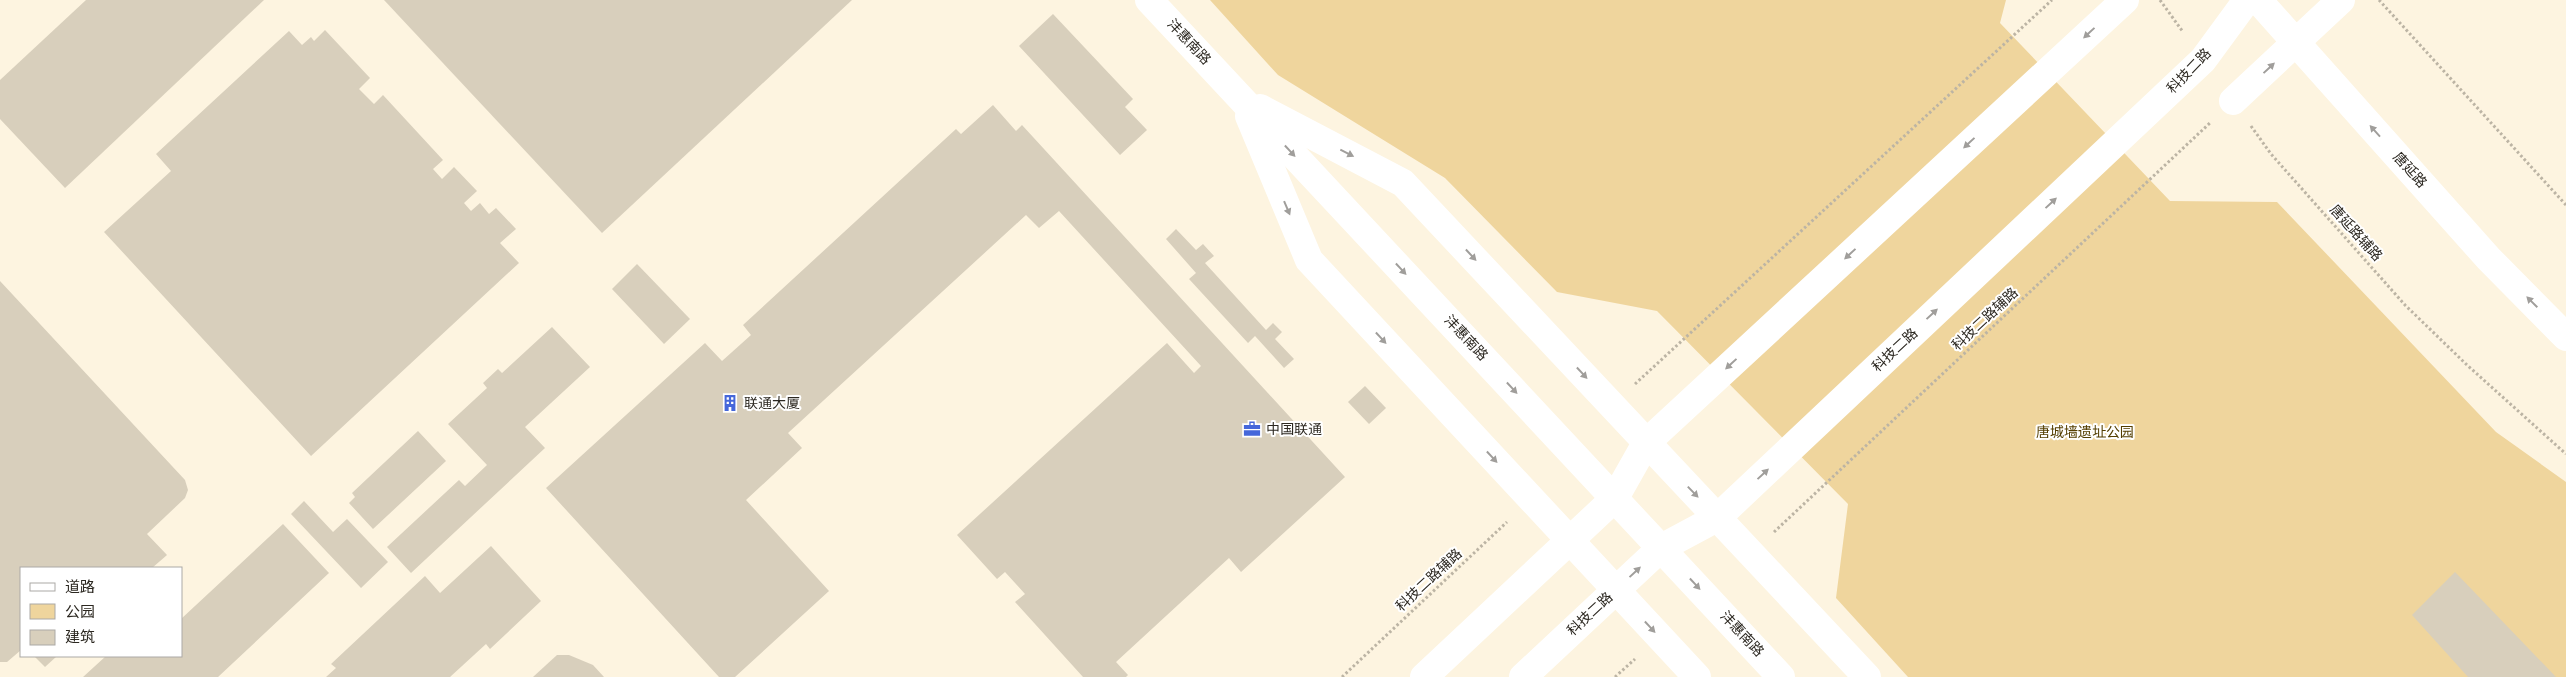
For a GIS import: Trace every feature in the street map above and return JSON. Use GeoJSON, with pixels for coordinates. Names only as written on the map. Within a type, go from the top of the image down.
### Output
{"type":"FeatureCollection","features":[{"type":"Feature","properties":{"kind":"main road","name":"沣惠南路"},"geometry":{"type":"LineString","coordinates":[[1149,0],[1782,677]]}},
{"type":"Feature","properties":{"kind":"main road"},"geometry":{"type":"LineString","coordinates":[[1424,677],[1615,498],[1646,443],[2124,0]]}},
{"type":"Feature","properties":{"kind":"main road","name":"科技二路"},"geometry":{"type":"LineString","coordinates":[[1523,677],[1661,548],[1717,518],[2203,60],[2247,0]]}},
{"type":"Feature","properties":{"kind":"main road","name":"唐延路"},"geometry":{"type":"LineString","coordinates":[[2258,0],[2489,259],[2566,337]]}},
{"type":"Feature","properties":{"kind":"main road"},"geometry":{"type":"LineString","coordinates":[[2233,101],[2341,0]]}},
{"type":"Feature","properties":{"kind":"main road"},"geometry":{"type":"LineString","coordinates":[[1241,98],[1403,183],[1868,677]]}},
{"type":"Feature","properties":{"kind":"main road"},"geometry":{"type":"LineString","coordinates":[[1241,98],[1309,260],[1697,677]]}},
{"type":"Feature","properties":{"kind":"path"},"geometry":{"type":"LineString","coordinates":[[1612,405],[2052,0]]}},
{"type":"Feature","properties":{"kind":"path"},"geometry":{"type":"LineString","coordinates":[[2160,0],[2203,60]]}},
{"type":"Feature","properties":{"kind":"path"},"geometry":{"type":"LineString","coordinates":[[2378,0],[2566,205]]}},
{"type":"Feature","properties":{"kind":"path","name":"唐延路辅路"},"geometry":{"type":"LineString","coordinates":[[2233,101],[2271,154],[2405,305],[2467,366],[2566,454]]}},
{"type":"Feature","properties":{"kind":"path","name":"科技二路辅路"},"geometry":{"type":"LineString","coordinates":[[1752,553],[2233,101]]}},
{"type":"Feature","properties":{"kind":"path","name":"科技二路辅路"},"geometry":{"type":"LineString","coordinates":[[1342,677],[1532,499]]}},
{"type":"Feature","properties":{"kind":"green space","name":"唐城墙遗址公园"},"geometry":{"type":"Polygon","coordinates":[[[1210,0],[2006,0],[2000,23],[2170,201],[2277,202],[2496,432],[2566,482],[2566,677],[1908,677],[1836,598],[1848,504],[1657,311],[1557,292],[1445,178],[1278,75],[1210,0]]]}},
{"type":"Feature","properties":{"kind":"building"},"geometry":{"type":"Polygon","coordinates":[[[86,0],[264,0],[65,188],[0,119],[0,80],[86,0]]]}},
{"type":"Feature","properties":{"kind":"building"},"geometry":{"type":"Polygon","coordinates":[[[384,0],[852,0],[602,233],[384,0]]]}},
{"type":"Feature","properties":{"kind":"building"},"geometry":{"type":"Polygon","coordinates":[[[1053,14],[1133,99],[1125,107],[1147,130],[1120,155],[1019,46],[1053,14]]]}},
{"type":"Feature","properties":{"kind":"building"},"geometry":{"type":"Polygon","coordinates":[[[325,30],[370,78],[359,89],[374,104],[383,95],[443,160],[433,169],[442,179],[454,167],[477,191],[464,203],[471,211],[480,203],[489,214],[496,208],[516,229],[500,243],[519,263],[311,456],[104,232],[171,171],[156,154],[289,31],[302,45],[311,37],[314,41],[325,30]]]}},
{"type":"Feature","properties":{"kind":"building","name":"联通大厦"},"geometry":{"type":"Polygon","coordinates":[[[993,105],[1016,131],[1022,125],[1345,477],[1241,572],[1229,558],[1116,662],[1128,675],[1126,677],[1083,677],[1015,602],[1025,594],[1005,572],[997,579],[957,535],[1167,343],[1194,373],[1201,366],[1059,211],[1039,228],[1026,215],[788,433],[802,448],[746,500],[829,591],[735,677],[719,677],[546,488],[705,343],[722,361],[751,335],[743,325],[956,129],[961,134],[993,105]]]}},
{"type":"Feature","properties":{"kind":"building"},"geometry":{"type":"Polygon","coordinates":[[[1176,229],[1196,250],[1203,244],[1214,256],[1205,263],[1266,330],[1273,323],[1282,332],[1275,339],[1294,359],[1284,368],[1255,336],[1248,343],[1189,279],[1196,273],[1166,239],[1176,229]]]}},
{"type":"Feature","properties":{"kind":"building"},"geometry":{"type":"Polygon","coordinates":[[[637,264],[690,319],[664,344],[612,289],[637,264]]]}},
{"type":"Feature","properties":{"kind":"building"},"geometry":{"type":"Polygon","coordinates":[[[0,281],[185,480],[188,490],[185,498],[147,534],[167,555],[153,567],[20,567],[20,651],[7,662],[0,662],[0,281]]]}},
{"type":"Feature","properties":{"kind":"building"},"geometry":{"type":"Polygon","coordinates":[[[552,327],[590,367],[525,427],[545,448],[411,573],[387,547],[459,480],[465,486],[487,465],[448,424],[487,388],[483,383],[498,369],[502,373],[552,327]]]}},
{"type":"Feature","properties":{"kind":"building"},"geometry":{"type":"Polygon","coordinates":[[[1365,386],[1386,408],[1369,424],[1348,402],[1365,386]]]}},
{"type":"Feature","properties":{"kind":"building"},"geometry":{"type":"Polygon","coordinates":[[[418,431],[446,461],[373,529],[349,503],[355,497],[352,493],[418,431]]]}},
{"type":"Feature","properties":{"kind":"building"},"geometry":{"type":"Polygon","coordinates":[[[304,501],[333,532],[347,519],[388,562],[361,588],[291,514],[304,501]]]}},
{"type":"Feature","properties":{"kind":"building"},"geometry":{"type":"Polygon","coordinates":[[[283,524],[329,573],[218,677],[83,677],[105,657],[182,657],[182,618],[283,524]]]}},
{"type":"Feature","properties":{"kind":"building"},"geometry":{"type":"Polygon","coordinates":[[[491,546],[541,601],[490,649],[486,644],[450,677],[326,677],[336,668],[331,664],[425,576],[440,593],[491,546]]]}},
{"type":"Feature","properties":{"kind":"building"},"geometry":{"type":"Polygon","coordinates":[[[2455,572],[2556,677],[2468,677],[2412,615],[2455,572]]]}},
{"type":"Feature","properties":{"kind":"building"},"geometry":{"type":"Polygon","coordinates":[[[557,655],[569,655],[593,665],[604,677],[533,677],[557,655]]]}},
{"type":"Feature","properties":{"kind":"building"},"geometry":{"type":"Polygon","coordinates":[[[35,657],[56,657],[45,667],[35,657]]]}},
{"type":"Feature","properties":{"kind":"place","name":"联通大厦"},"geometry":{"type":"Point","coordinates":[730,403]}},
{"type":"Feature","properties":{"kind":"place","name":"中国联通"},"geometry":{"type":"Point","coordinates":[1252,429]}}]}
